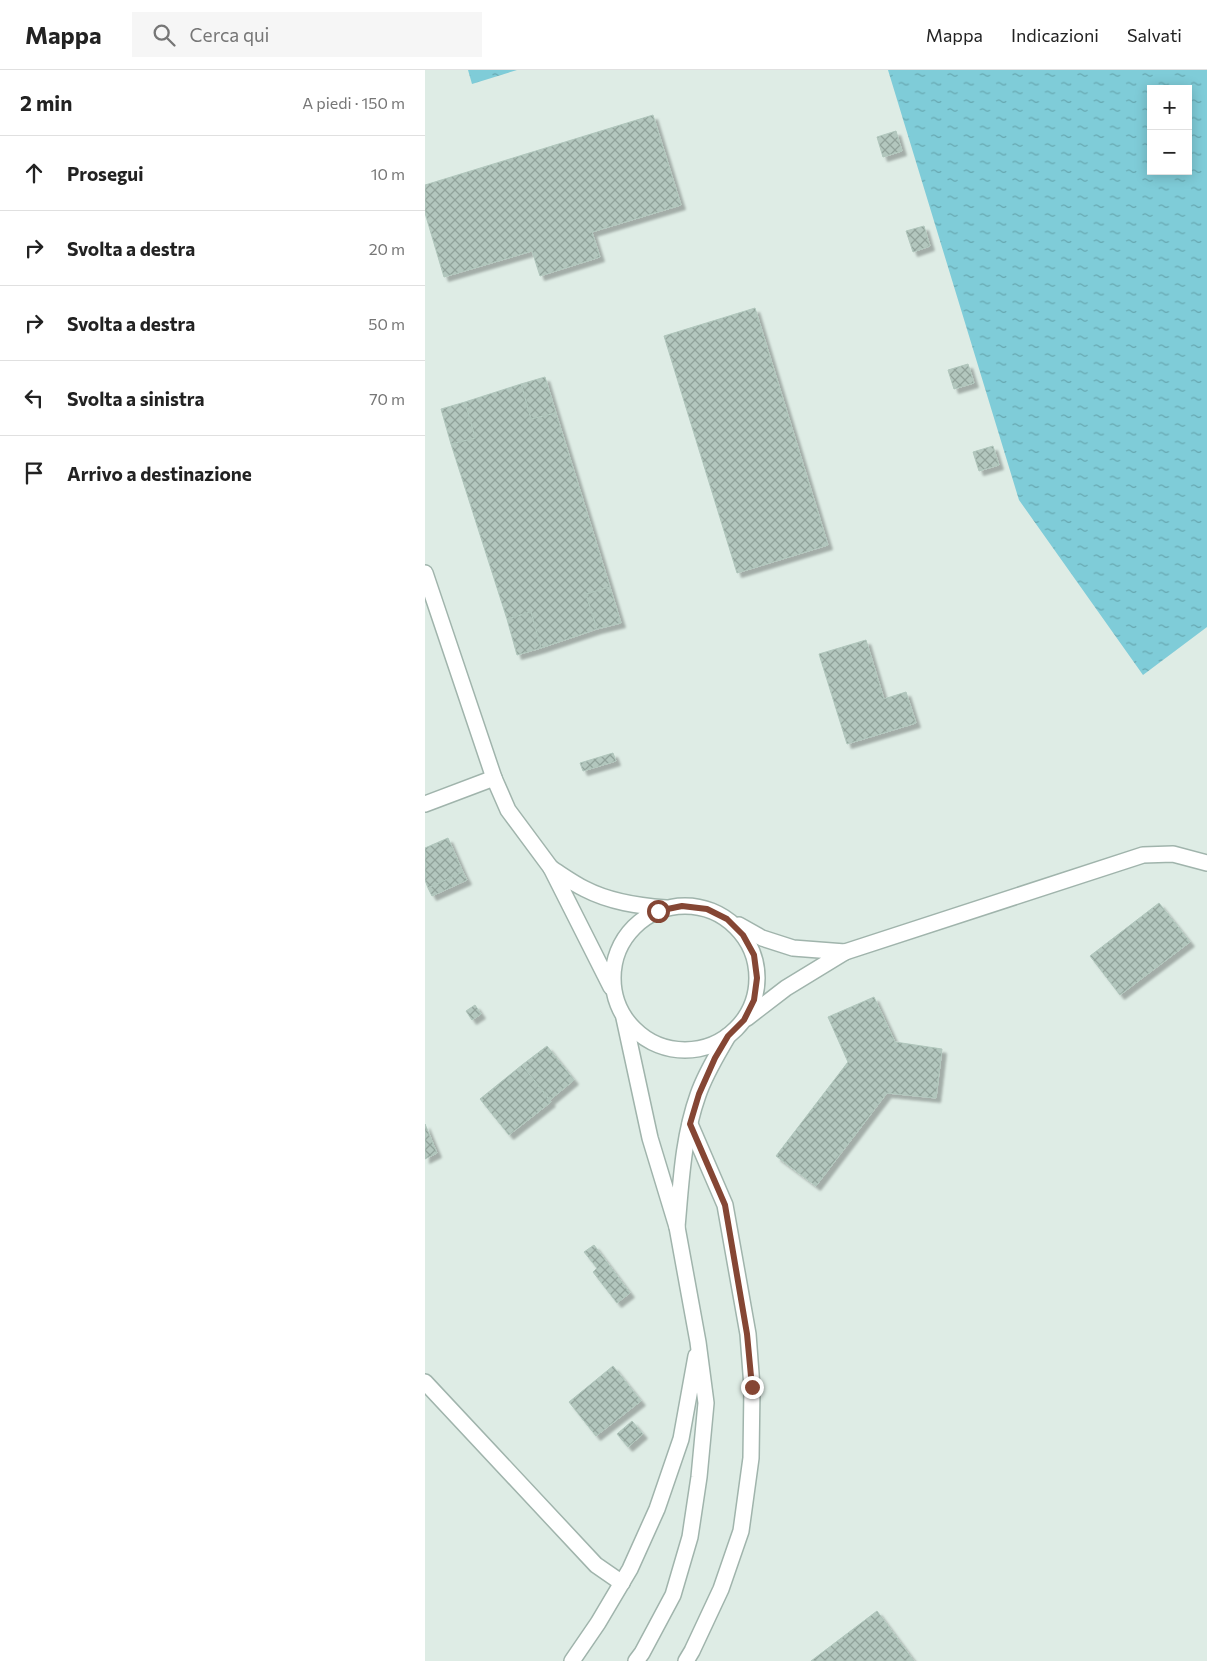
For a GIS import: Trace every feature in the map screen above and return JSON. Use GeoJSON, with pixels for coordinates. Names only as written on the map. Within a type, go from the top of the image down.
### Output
{"type":"FeatureCollection","features":[{"type":"Feature","properties":{"kind":"street"},"geometry":{"type":"LineString","coordinates":[[425,573],[494,778],[508,810],[551,868],[624,1017],[650,1138],[677,1227],[698,1342],[706,1403],[699,1477],[690,1537],[673,1595],[636,1661]]}},
{"type":"Feature","properties":{"kind":"street"},"geometry":{"type":"LineString","coordinates":[[425,804],[494,778]]}},
{"type":"Feature","properties":{"kind":"street"},"geometry":{"type":"LineString","coordinates":[[677,1227],[683,1162],[690,1124],[699,1094],[715,1058],[728,1036],[744,1020],[786,988],[845,952],[1143,855],[1173,854],[1207,863]]}},
{"type":"Feature","properties":{"kind":"street"},"geometry":{"type":"LineString","coordinates":[[551,868],[586,889],[610,899],[640,906],[670,908]]}},
{"type":"Feature","properties":{"kind":"street"},"geometry":{"type":"LineString","coordinates":[[614,994],[613,968],[621,944],[636,925],[658,911],[670,908],[682,906],[707,909],[762,938],[793,948],[845,952]]}},
{"type":"Feature","properties":{"kind":"street"},"geometry":{"type":"LineString","coordinates":[[727,919],[743,935],[754,955],[757,978],[754,1000],[744,1020]]}},
{"type":"Feature","properties":{"kind":"street"},"geometry":{"type":"LineString","coordinates":[[624,1017],[640,1036],[663,1047],[685,1051],[708,1047],[728,1036]]}},
{"type":"Feature","properties":{"kind":"street"},"geometry":{"type":"LineString","coordinates":[[686,1661],[721,1589],[741,1531],[751,1458],[752,1387],[747,1334],[725,1205],[690,1124]]}},
{"type":"Feature","properties":{"kind":"street"},"geometry":{"type":"LineString","coordinates":[[572,1661],[598,1623],[630,1569],[657,1508],[681,1439],[698,1342]]}},
{"type":"Feature","properties":{"kind":"street"},"geometry":{"type":"LineString","coordinates":[[425,1382],[596,1565],[621,1583]]}},
{"type":"Feature","properties":{"kind":"water"},"geometry":{"type":"Polygon","coordinates":[[[468,70],[517,70],[472,84],[468,70]]]}},
{"type":"Feature","properties":{"kind":"water"},"geometry":{"type":"Polygon","coordinates":[[[888,70],[1207,70],[1207,627],[1143,675],[1019,500],[888,70]]]}},
{"type":"Feature","properties":{"kind":"building"},"geometry":{"type":"Polygon","coordinates":[[[653,115],[681,205],[592,232],[600,257],[540,276],[532,251],[444,277],[425,213],[425,185],[653,115]]]}},
{"type":"Feature","properties":{"kind":"building"},"geometry":{"type":"Polygon","coordinates":[[[896,131],[902,151],[883,157],[877,137],[896,131]]]}},
{"type":"Feature","properties":{"kind":"building"},"geometry":{"type":"Polygon","coordinates":[[[924,226],[930,246],[913,252],[906,231],[924,226]]]}},
{"type":"Feature","properties":{"kind":"building"},"geometry":{"type":"Polygon","coordinates":[[[755,308],[828,545],[737,573],[664,336],[755,308]]]}},
{"type":"Feature","properties":{"kind":"building"},"geometry":{"type":"Polygon","coordinates":[[[968,364],[974,383],[954,389],[948,370],[968,364]]]}},
{"type":"Feature","properties":{"kind":"building"},"geometry":{"type":"Polygon","coordinates":[[[545,377],[556,413],[531,419],[521,384],[545,377]]]}},
{"type":"Feature","properties":{"kind":"building"},"geometry":{"type":"Polygon","coordinates":[[[521,384],[531,419],[556,413],[610,587],[586,594],[597,629],[541,648],[531,612],[507,619],[451,444],[475,438],[465,402],[521,384]]]}},
{"type":"Feature","properties":{"kind":"building"},"geometry":{"type":"Polygon","coordinates":[[[465,402],[475,438],[451,444],[441,409],[465,402]]]}},
{"type":"Feature","properties":{"kind":"building"},"geometry":{"type":"Polygon","coordinates":[[[993,446],[999,465],[979,471],[973,452],[993,446]]]}},
{"type":"Feature","properties":{"kind":"building"},"geometry":{"type":"Polygon","coordinates":[[[610,587],[621,623],[597,629],[586,594],[610,587]]]}},
{"type":"Feature","properties":{"kind":"building"},"geometry":{"type":"Polygon","coordinates":[[[531,612],[541,648],[517,655],[507,619],[531,612]]]}},
{"type":"Feature","properties":{"kind":"building"},"geometry":{"type":"Polygon","coordinates":[[[866,640],[884,699],[906,692],[916,723],[847,744],[819,654],[866,640]]]}},
{"type":"Feature","properties":{"kind":"building"},"geometry":{"type":"Polygon","coordinates":[[[613,753],[616,761],[583,771],[580,763],[613,753]]]}},
{"type":"Feature","properties":{"kind":"building"},"geometry":{"type":"Polygon","coordinates":[[[448,838],[463,872],[428,888],[425,880],[425,848],[448,838]]]}},
{"type":"Feature","properties":{"kind":"building"},"geometry":{"type":"Polygon","coordinates":[[[463,872],[467,880],[432,896],[428,888],[463,872]]]}},
{"type":"Feature","properties":{"kind":"building"},"geometry":{"type":"Polygon","coordinates":[[[1159,903],[1190,942],[1120,995],[1090,956],[1159,903]]]}},
{"type":"Feature","properties":{"kind":"building"},"geometry":{"type":"Polygon","coordinates":[[[874,997],[895,1042],[942,1049],[936,1098],[887,1093],[816,1186],[776,1156],[848,1062],[828,1017],[874,997]]]}},
{"type":"Feature","properties":{"kind":"building"},"geometry":{"type":"Polygon","coordinates":[[[475,1005],[481,1014],[472,1020],[466,1011],[475,1005]]]}},
{"type":"Feature","properties":{"kind":"building"},"geometry":{"type":"Polygon","coordinates":[[[547,1046],[574,1080],[550,1100],[522,1065],[547,1046]]]}},
{"type":"Feature","properties":{"kind":"building"},"geometry":{"type":"Polygon","coordinates":[[[522,1065],[551,1102],[509,1135],[480,1099],[522,1065]]]}},
{"type":"Feature","properties":{"kind":"building"},"geometry":{"type":"Polygon","coordinates":[[[425,1124],[437,1153],[425,1159],[425,1124]]]}},
{"type":"Feature","properties":{"kind":"building"},"geometry":{"type":"Polygon","coordinates":[[[594,1245],[630,1293],[617,1303],[593,1272],[597,1268],[584,1252],[594,1245]]]}},
{"type":"Feature","properties":{"kind":"building"},"geometry":{"type":"Polygon","coordinates":[[[613,1366],[641,1401],[596,1436],[569,1402],[613,1366]]]}},
{"type":"Feature","properties":{"kind":"building"},"geometry":{"type":"Polygon","coordinates":[[[632,1421],[643,1434],[628,1447],[617,1434],[632,1421]]]}},
{"type":"Feature","properties":{"kind":"building"},"geometry":{"type":"Polygon","coordinates":[[[877,1611],[914,1661],[811,1661],[877,1611]]]}},
{"type":"Feature","properties":{"kind":"route"},"geometry":{"type":"LineString","coordinates":[[658,911],[682,906],[707,909],[727,919],[743,935],[754,955],[757,978],[754,1000],[744,1020],[728,1036],[715,1058],[699,1094],[690,1124],[725,1205],[747,1334],[752,1387]]}}]}
